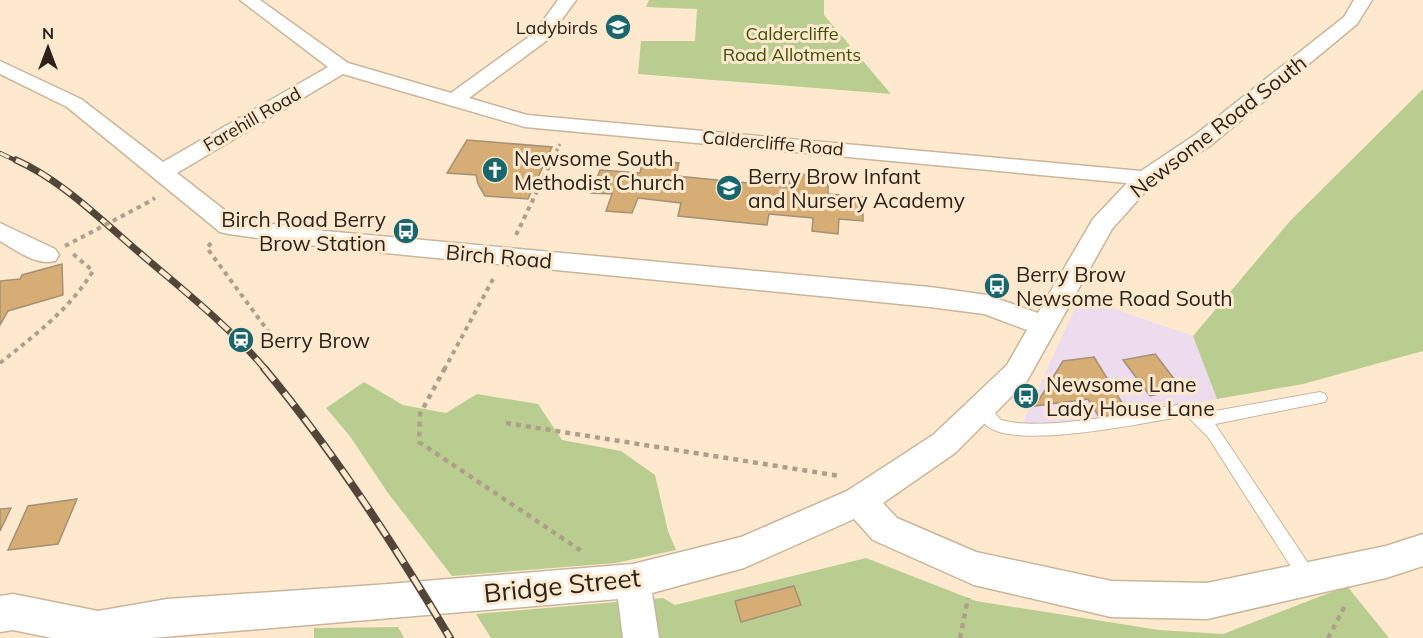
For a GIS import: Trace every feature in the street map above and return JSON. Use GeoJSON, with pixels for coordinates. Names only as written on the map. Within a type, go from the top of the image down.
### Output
{"type":"FeatureCollection","features":[{"type":"Feature","properties":{"kind":"street","name":"Caldercliffe Road"},"geometry":{"type":"LineString","coordinates":[[249,0],[341,67],[525,121],[1145,178]]}},
{"type":"Feature","properties":{"kind":"street"},"geometry":{"type":"LineString","coordinates":[[454,100],[540,37],[567,0]]}},
{"type":"Feature","properties":{"kind":"street","name":"Newsome Road South"},"geometry":{"type":"LineString","coordinates":[[982,408],[1017,373],[1102,225],[1145,178],[1203,140],[1351,20],[1363,0]]}},
{"type":"Feature","properties":{"kind":"street"},"geometry":{"type":"LineString","coordinates":[[0,67],[74,103],[229,226]]}},
{"type":"Feature","properties":{"kind":"street","name":"Farehill Road"},"geometry":{"type":"LineString","coordinates":[[163,172],[341,67]]}},
{"type":"Feature","properties":{"kind":"street","name":"Birch Road"},"geometry":{"type":"LineString","coordinates":[[229,226],[324,239],[930,297],[987,305],[1046,326]]}},
{"type":"Feature","properties":{"kind":"street"},"geometry":{"type":"LineString","coordinates":[[0,231],[55,251]]}},
{"type":"Feature","properties":{"kind":"street","name":"Bridge Street"},"geometry":{"type":"LineString","coordinates":[[90,635],[167,617],[376,603],[633,581],[744,552],[872,492],[944,444],[982,408]]}},
{"type":"Feature","properties":{"kind":"street"},"geometry":{"type":"LineString","coordinates":[[872,492],[885,529],[974,568],[1110,599],[1207,601],[1386,562],[1423,550]]}},
{"type":"Feature","properties":{"kind":"street"},"geometry":{"type":"LineString","coordinates":[[633,581],[641,638]]}},
{"type":"Feature","properties":{"kind":"street"},"geometry":{"type":"LineString","coordinates":[[0,614],[13,612],[90,635]]}},
{"type":"Feature","properties":{"kind":"lane"},"geometry":{"type":"LineString","coordinates":[[1202,420],[1320,398]]}},
{"type":"Feature","properties":{"kind":"lane"},"geometry":{"type":"LineString","coordinates":[[982,408],[996,424],[1015,430],[1047,429],[1179,411],[1193,412],[1202,420],[1230,457],[1309,579]]}},
{"type":"Feature","properties":{"kind":"path"},"geometry":{"type":"LineString","coordinates":[[570,125],[505,257],[420,414],[419,442],[594,559],[596,584]]}},
{"type":"Feature","properties":{"kind":"path"},"geometry":{"type":"LineString","coordinates":[[55,251],[145,204]]}},
{"type":"Feature","properties":{"kind":"path"},"geometry":{"type":"LineString","coordinates":[[229,226],[207,248],[268,331],[262,335]]}},
{"type":"Feature","properties":{"kind":"path"},"geometry":{"type":"LineString","coordinates":[[0,363],[83,290],[93,271],[55,251]]}},
{"type":"Feature","properties":{"kind":"path"},"geometry":{"type":"LineString","coordinates":[[506,423],[872,492]]}},
{"type":"Feature","properties":{"kind":"path"},"geometry":{"type":"LineString","coordinates":[[960,638],[974,568]]}},
{"type":"Feature","properties":{"kind":"path"},"geometry":{"type":"LineString","coordinates":[[1328,638],[1348,601]]}},
{"type":"Feature","properties":{"kind":"shaded area"},"geometry":{"type":"Polygon","coordinates":[[[1080,297],[1193,336],[1217,399],[1018,433],[1080,297]]]}},
{"type":"Feature","properties":{"kind":"green space","name":"Caldercliffe Road Allotments"},"geometry":{"type":"Polygon","coordinates":[[[649,0],[824,0],[824,15],[891,94],[638,74],[641,41],[695,41],[697,9],[646,7],[649,0]]]}},
{"type":"Feature","properties":{"kind":"green space"},"geometry":{"type":"Polygon","coordinates":[[[1423,89],[1423,351],[1303,384],[1217,399],[1193,336],[1290,221],[1423,89]]]}},
{"type":"Feature","properties":{"kind":"green space"},"geometry":{"type":"Polygon","coordinates":[[[364,382],[403,405],[446,413],[477,394],[538,404],[562,440],[621,451],[655,475],[668,531],[676,550],[616,563],[452,576],[388,493],[349,435],[326,408],[364,382]]]}},
{"type":"Feature","properties":{"kind":"green space"},"geometry":{"type":"Polygon","coordinates":[[[866,558],[976,601],[1159,630],[1223,634],[1347,586],[1389,638],[491,638],[476,614],[663,598],[675,605],[866,558]]]}},
{"type":"Feature","properties":{"kind":"green space"},"geometry":{"type":"Polygon","coordinates":[[[398,627],[404,638],[314,638],[314,628],[398,627]]]}},
{"type":"Feature","properties":{"kind":"building","name":"Newsome South Methodist Church"},"geometry":{"type":"Polygon","coordinates":[[[467,140],[552,147],[528,199],[485,196],[476,175],[447,173],[467,140]]]}},
{"type":"Feature","properties":{"kind":"building"},"geometry":{"type":"Polygon","coordinates":[[[643,159],[679,163],[676,176],[789,187],[790,173],[828,177],[828,194],[863,197],[863,221],[839,219],[838,234],[812,231],[813,218],[769,214],[767,225],[678,216],[681,203],[638,198],[632,213],[606,211],[612,194],[591,193],[600,170],[640,173],[643,159]]]}},
{"type":"Feature","properties":{"kind":"building"},"geometry":{"type":"Polygon","coordinates":[[[62,264],[63,295],[8,311],[0,325],[0,281],[20,279],[22,275],[62,264]]]}},
{"type":"Feature","properties":{"kind":"building"},"geometry":{"type":"Polygon","coordinates":[[[1155,354],[1182,389],[1150,396],[1123,360],[1155,354]]]}},
{"type":"Feature","properties":{"kind":"building"},"geometry":{"type":"Polygon","coordinates":[[[1094,357],[1129,414],[1099,417],[1088,399],[1035,406],[1063,361],[1094,357]]]}},
{"type":"Feature","properties":{"kind":"building"},"geometry":{"type":"Polygon","coordinates":[[[77,499],[58,544],[8,550],[28,506],[77,499]]]}},
{"type":"Feature","properties":{"kind":"building"},"geometry":{"type":"Polygon","coordinates":[[[11,508],[0,531],[0,509],[11,508]]]}},
{"type":"Feature","properties":{"kind":"building"},"geometry":{"type":"Polygon","coordinates":[[[794,586],[801,605],[741,622],[735,601],[794,586]]]}},
{"type":"Feature","properties":{"kind":"railway"},"geometry":{"type":"LineString","coordinates":[[0,153],[19,162]]}},
{"type":"Feature","properties":{"kind":"railway"},"geometry":{"type":"LineString","coordinates":[[16,160],[50,179],[82,202],[206,309],[266,370]]}},
{"type":"Feature","properties":{"kind":"railway"},"geometry":{"type":"LineString","coordinates":[[264,368],[315,432],[362,499],[450,638]]}},
{"type":"Feature","properties":{"kind":"place","name":"Ladybirds"},"geometry":{"type":"Point","coordinates":[618,27]}},
{"type":"Feature","properties":{"kind":"place","name":"Newsome South Methodist Church"},"geometry":{"type":"Point","coordinates":[495,170]}},
{"type":"Feature","properties":{"kind":"place","name":"Berry Brow Infant and Nursery Academy"},"geometry":{"type":"Point","coordinates":[729,188]}},
{"type":"Feature","properties":{"kind":"place","name":"Birch Road Berry Brow Station"},"geometry":{"type":"Point","coordinates":[406,231]}},
{"type":"Feature","properties":{"kind":"place","name":"Berry Brow Newsome Road South"},"geometry":{"type":"Point","coordinates":[997,286]}},
{"type":"Feature","properties":{"kind":"place","name":"Berry Brow"},"geometry":{"type":"Point","coordinates":[241,340]}},
{"type":"Feature","properties":{"kind":"place","name":"Newsome Lane Lady House Lane"},"geometry":{"type":"Point","coordinates":[1026,396]}}]}
